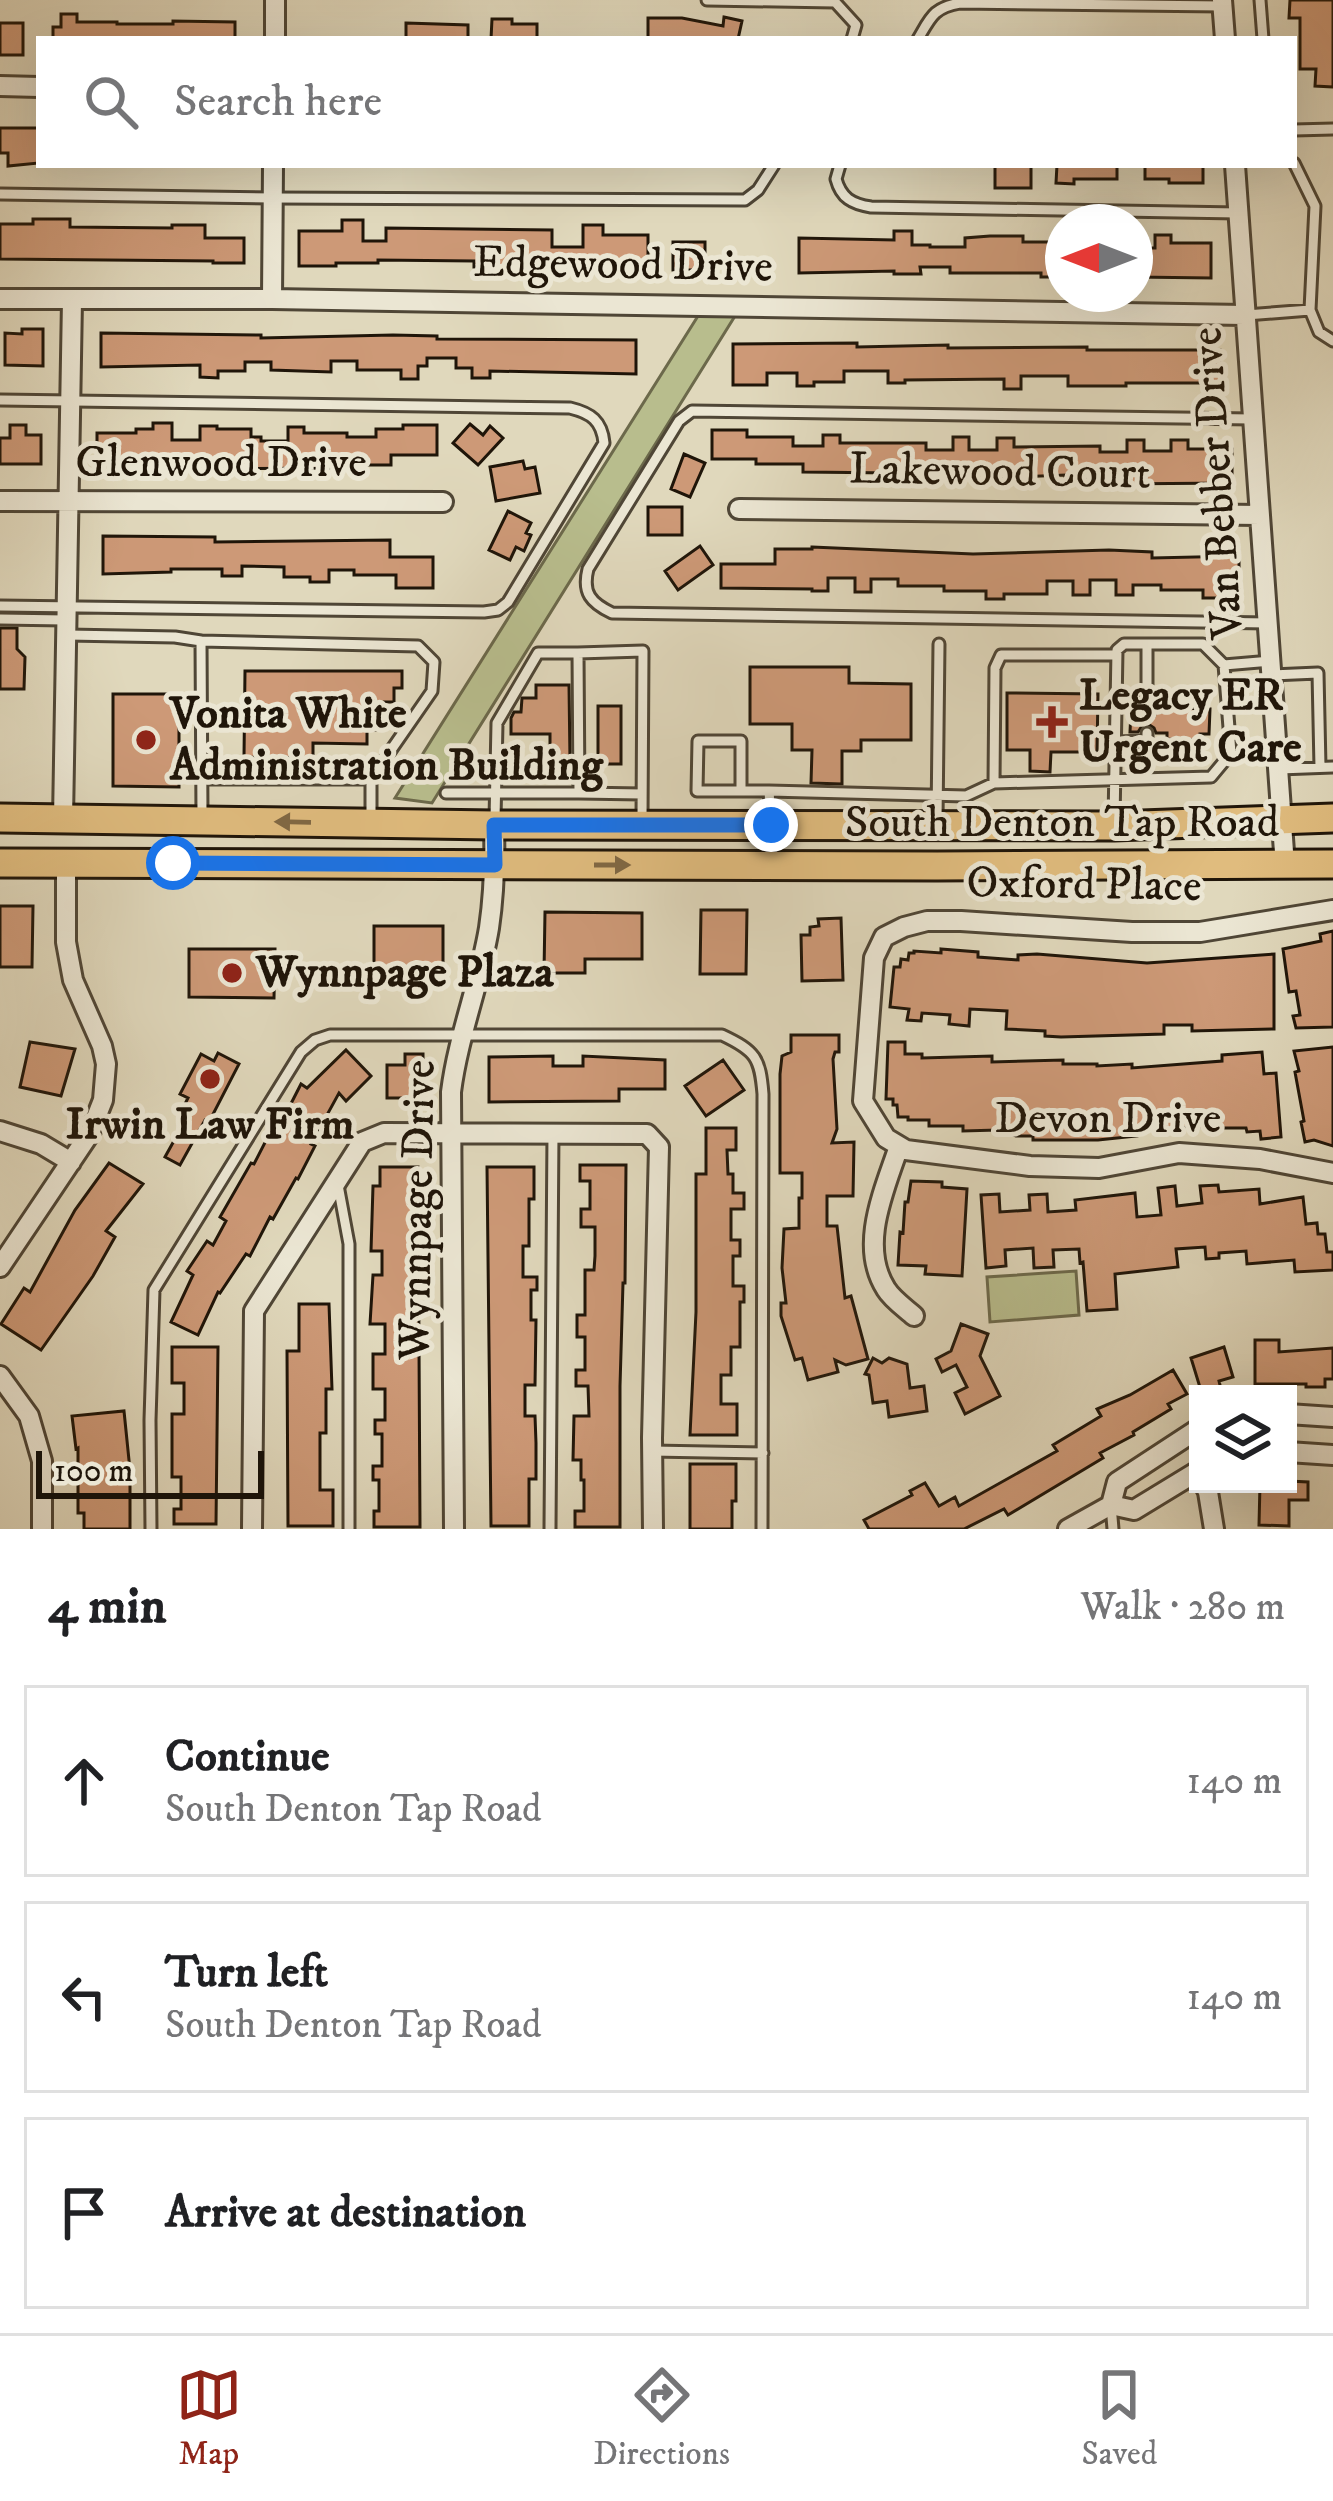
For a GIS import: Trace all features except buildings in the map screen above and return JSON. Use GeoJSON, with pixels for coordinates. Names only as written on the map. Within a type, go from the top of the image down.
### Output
{"type":"FeatureCollection","features":[{"type":"Feature","properties":{"kind":"main road","name":"South Denton Tap Road"},"geometry":{"type":"LineString","coordinates":[[0,818],[937,826],[1333,818]]}},
{"type":"Feature","properties":{"kind":"main road"},"geometry":{"type":"LineString","coordinates":[[63,819],[66,863]]}},
{"type":"Feature","properties":{"kind":"main road"},"geometry":{"type":"LineString","coordinates":[[937,826],[937,866]]}},
{"type":"Feature","properties":{"kind":"main road","name":"South Denton Tap Road"},"geometry":{"type":"LineString","coordinates":[[0,863],[1333,864]]}},
{"type":"Feature","properties":{"kind":"street"},"geometry":{"type":"LineString","coordinates":[[275,0],[275,36]]}},
{"type":"Feature","properties":{"kind":"street"},"geometry":{"type":"LineString","coordinates":[[1222,3],[1226,36]]}},
{"type":"Feature","properties":{"kind":"street"},"geometry":{"type":"LineString","coordinates":[[0,86],[36,86]]}},
{"type":"Feature","properties":{"kind":"street"},"geometry":{"type":"LineString","coordinates":[[272,299],[273,168]]}},
{"type":"Feature","properties":{"kind":"street","name":"Van Bebber Drive"},"geometry":{"type":"LineString","coordinates":[[1235,168],[1285,866]]}},
{"type":"Feature","properties":{"kind":"street","name":"Edgewood Drive"},"geometry":{"type":"LineString","coordinates":[[0,299],[1244,315]]}},
{"type":"Feature","properties":{"kind":"street"},"geometry":{"type":"LineString","coordinates":[[63,819],[72,300]]}},
{"type":"Feature","properties":{"kind":"street","name":"Glenwood Drive"},"geometry":{"type":"LineString","coordinates":[[0,501],[443,502]]}},
{"type":"Feature","properties":{"kind":"street","name":"Lakewood Court"},"geometry":{"type":"LineString","coordinates":[[739,509],[1260,515]]}},
{"type":"Feature","properties":{"kind":"street","name":"Wynnpage Drive"},"geometry":{"type":"LineString","coordinates":[[454,1529],[452,1092],[460,1035],[488,931],[494,825]]}},
{"type":"Feature","properties":{"kind":"street"},"geometry":{"type":"LineString","coordinates":[[0,1267],[90,1133],[103,1100],[106,1064],[102,1046],[73,980],[66,942],[66,863]]}},
{"type":"Feature","properties":{"kind":"street","name":"Oxford Place"},"geometry":{"type":"LineString","coordinates":[[892,1142],[863,1101],[874,958],[884,937],[927,921],[1200,932],[1333,910]]}},
{"type":"Feature","properties":{"kind":"street"},"geometry":{"type":"LineString","coordinates":[[0,1131],[41,1144],[71,1162]]}},
{"type":"Feature","properties":{"kind":"street"},"geometry":{"type":"LineString","coordinates":[[252,1529],[254,1311],[362,1142],[384,1133],[450,1132],[647,1133],[659,1147],[653,1529]]}},
{"type":"Feature","properties":{"kind":"street"},"geometry":{"type":"LineString","coordinates":[[892,1142],[872,1256],[886,1290],[914,1316]]}},
{"type":"Feature","properties":{"kind":"street","name":"Devon Drive"},"geometry":{"type":"LineString","coordinates":[[892,1142],[906,1150],[1030,1166],[1099,1168],[1179,1153],[1333,1173]]}},
{"type":"Feature","properties":{"kind":"street"},"geometry":{"type":"LineString","coordinates":[[0,1376],[28,1416],[42,1461],[42,1529]]}},
{"type":"Feature","properties":{"kind":"street"},"geometry":{"type":"LineString","coordinates":[[1297,1415],[1333,1418]]}},
{"type":"Feature","properties":{"kind":"street"},"geometry":{"type":"LineString","coordinates":[[1068,1529],[1111,1504],[1117,1482],[1189,1434]]}},
{"type":"Feature","properties":{"kind":"street"},"geometry":{"type":"LineString","coordinates":[[1177,1441],[1189,1459]]}},
{"type":"Feature","properties":{"kind":"street"},"geometry":{"type":"LineString","coordinates":[[1297,1453],[1333,1455]]}},
{"type":"Feature","properties":{"kind":"street"},"geometry":{"type":"LineString","coordinates":[[1111,1504],[1134,1510],[1189,1477]]}},
{"type":"Feature","properties":{"kind":"street"},"geometry":{"type":"LineString","coordinates":[[1208,1493],[1214,1529]]}},
{"type":"Feature","properties":{"kind":"lane"},"geometry":{"type":"LineString","coordinates":[[707,0],[836,2],[856,25],[853,36]]}},
{"type":"Feature","properties":{"kind":"lane"},"geometry":{"type":"LineString","coordinates":[[1260,0],[1263,36]]}},
{"type":"Feature","properties":{"kind":"lane"},"geometry":{"type":"LineString","coordinates":[[919,36],[935,11],[960,3],[1222,3]]}},
{"type":"Feature","properties":{"kind":"lane"},"geometry":{"type":"LineString","coordinates":[[1297,130],[1333,129]]}},
{"type":"Feature","properties":{"kind":"lane"},"geometry":{"type":"LineString","coordinates":[[0,194],[745,200],[772,168]]}},
{"type":"Feature","properties":{"kind":"lane"},"geometry":{"type":"LineString","coordinates":[[839,168],[836,178],[844,197],[871,207],[1238,213]]}},
{"type":"Feature","properties":{"kind":"lane"},"geometry":{"type":"LineString","coordinates":[[1296,168],[1315,206],[1310,310],[1319,332],[1333,341]]}},
{"type":"Feature","properties":{"kind":"lane"},"geometry":{"type":"LineString","coordinates":[[1244,315],[1310,310]]}},
{"type":"Feature","properties":{"kind":"lane"},"geometry":{"type":"LineString","coordinates":[[0,400],[570,408],[595,418],[604,443],[508,602],[498,610],[0,619]]}},
{"type":"Feature","properties":{"kind":"lane"},"geometry":{"type":"LineString","coordinates":[[1252,419],[692,411],[679,421],[585,581],[595,605],[612,613],[1268,623]]}},
{"type":"Feature","properties":{"kind":"lane"},"geometry":{"type":"LineString","coordinates":[[0,606],[201,641],[418,646],[434,662],[432,691],[371,779],[371,823]]}},
{"type":"Feature","properties":{"kind":"lane"},"geometry":{"type":"LineString","coordinates":[[201,641],[202,821]]}},
{"type":"Feature","properties":{"kind":"lane"},"geometry":{"type":"LineString","coordinates":[[937,826],[939,644]]}},
{"type":"Feature","properties":{"kind":"lane"},"geometry":{"type":"LineString","coordinates":[[1114,826],[1117,656],[1124,644],[1203,644],[1224,664],[1318,673],[1320,767]]}},
{"type":"Feature","properties":{"kind":"lane"},"geometry":{"type":"LineString","coordinates":[[1147,644],[1148,712]]}},
{"type":"Feature","properties":{"kind":"lane"},"geometry":{"type":"LineString","coordinates":[[494,825],[497,723],[538,653],[644,651],[643,824]]}},
{"type":"Feature","properties":{"kind":"lane"},"geometry":{"type":"LineString","coordinates":[[578,653],[579,794]]}},
{"type":"Feature","properties":{"kind":"lane"},"geometry":{"type":"LineString","coordinates":[[994,783],[995,668],[1001,655],[1117,656]]}},
{"type":"Feature","properties":{"kind":"lane"},"geometry":{"type":"LineString","coordinates":[[741,791],[741,741],[698,741],[697,791],[965,796],[994,783],[1211,777],[1231,753],[1224,664]]}},
{"type":"Feature","properties":{"kind":"lane"},"geometry":{"type":"LineString","coordinates":[[1116,742],[1148,741],[1147,733]]}},
{"type":"Feature","properties":{"kind":"lane"},"geometry":{"type":"LineString","coordinates":[[1279,769],[1333,767]]}},
{"type":"Feature","properties":{"kind":"lane"},"geometry":{"type":"LineString","coordinates":[[202,779],[371,779]]}},
{"type":"Feature","properties":{"kind":"lane"},"geometry":{"type":"LineString","coordinates":[[769,791],[771,825]]}},
{"type":"Feature","properties":{"kind":"lane"},"geometry":{"type":"LineString","coordinates":[[446,794],[643,794]]}},
{"type":"Feature","properties":{"kind":"lane"},"geometry":{"type":"LineString","coordinates":[[151,1529],[154,1290],[283,1078],[301,1052],[330,1035],[722,1035],[752,1052],[760,1065],[763,1094],[762,1529]]}},
{"type":"Feature","properties":{"kind":"lane"},"geometry":{"type":"LineString","coordinates":[[550,1529],[553,1133]]}},
{"type":"Feature","properties":{"kind":"lane"},"geometry":{"type":"LineString","coordinates":[[337,1179],[349,1244],[350,1529]]}},
{"type":"Feature","properties":{"kind":"lane"},"geometry":{"type":"LineString","coordinates":[[652,1451],[764,1453]]}},
{"type":"Feature","properties":{"kind":"lane"},"geometry":{"type":"LineString","coordinates":[[1111,1504],[1113,1529]]}},
{"type":"Feature","properties":{"kind":"green space"},"geometry":{"type":"Polygon","coordinates":[[[698,316],[735,316],[432,803],[395,798],[698,316]]]}},
{"type":"Feature","properties":{"kind":"green space"},"geometry":{"type":"Polygon","coordinates":[[[1076,1271],[1079,1315],[990,1322],[987,1277],[1076,1271]]]}},
{"type":"Feature","properties":{"kind":"place","name":"Legacy ER Urgent Care"},"geometry":{"type":"Point","coordinates":[1052,722]}},
{"type":"Feature","properties":{"kind":"place","name":"Vonita White Administration Building"},"geometry":{"type":"Point","coordinates":[146,740]}},
{"type":"Feature","properties":{"kind":"place","name":"Wynnpage Plaza"},"geometry":{"type":"Point","coordinates":[232,973]}},
{"type":"Feature","properties":{"kind":"place","name":"Irwin Law Firm"},"geometry":{"type":"Point","coordinates":[210,1079]}},
{"type":"Feature","properties":{"kind":"route"},"geometry":{"type":"LineString","coordinates":[[173,863],[495,865],[494,825],[771,825]]}}]}
